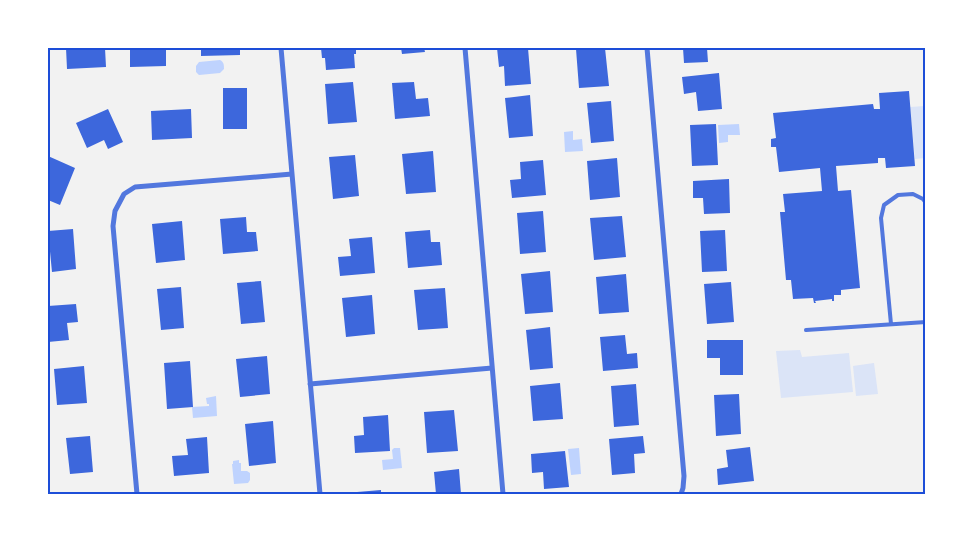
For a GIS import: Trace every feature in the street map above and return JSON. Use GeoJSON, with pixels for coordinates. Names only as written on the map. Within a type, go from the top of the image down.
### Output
{"type":"FeatureCollection","features":[{"type":"Feature","properties":{"kind":"street"},"geometry":{"type":"LineString","coordinates":[[282,48],[320,494]]}},
{"type":"Feature","properties":{"kind":"street"},"geometry":{"type":"LineString","coordinates":[[465,48],[503,494]]}},
{"type":"Feature","properties":{"kind":"street"},"geometry":{"type":"LineString","coordinates":[[647,48],[684,476],[681,494]]}},
{"type":"Feature","properties":{"kind":"street"},"geometry":{"type":"LineString","coordinates":[[137,494],[113,226],[115,211],[124,194],[135,187],[292,174]]}},
{"type":"Feature","properties":{"kind":"street"},"geometry":{"type":"LineString","coordinates":[[310,384],[492,368]]}},
{"type":"Feature","properties":{"kind":"lane"},"geometry":{"type":"LineString","coordinates":[[890,324],[881,218],[884,205],[898,195],[912,194],[926,202]]}},
{"type":"Feature","properties":{"kind":"lane"},"geometry":{"type":"LineString","coordinates":[[806,330],[926,322]]}},
{"type":"Feature","properties":{"kind":"shaded area"},"geometry":{"type":"Polygon","coordinates":[[[925,106],[925,158],[915,159],[910,107],[925,106]]]}},
{"type":"Feature","properties":{"kind":"shaded area"},"geometry":{"type":"Polygon","coordinates":[[[800,350],[802,357],[849,353],[853,392],[781,398],[776,351],[800,350]]]}},
{"type":"Feature","properties":{"kind":"shaded area"},"geometry":{"type":"Polygon","coordinates":[[[874,363],[878,394],[856,396],[853,366],[874,363]]]}},
{"type":"Feature","properties":{"kind":"water"},"geometry":{"type":"Polygon","coordinates":[[[220,60],[224,65],[224,69],[220,73],[199,75],[196,72],[196,66],[199,62],[220,60]]]}},
{"type":"Feature","properties":{"kind":"water"},"geometry":{"type":"Polygon","coordinates":[[[739,124],[740,135],[728,135],[728,142],[719,143],[718,125],[739,124]]]}},
{"type":"Feature","properties":{"kind":"water"},"geometry":{"type":"Polygon","coordinates":[[[573,131],[573,140],[582,139],[583,151],[565,152],[564,132],[573,131]]]}},
{"type":"Feature","properties":{"kind":"water"},"geometry":{"type":"Polygon","coordinates":[[[216,396],[217,416],[193,418],[192,407],[209,406],[206,398],[216,396]]]}},
{"type":"Feature","properties":{"kind":"water"},"geometry":{"type":"Polygon","coordinates":[[[400,448],[402,468],[383,470],[382,460],[393,459],[392,450],[400,448]]]}},
{"type":"Feature","properties":{"kind":"water"},"geometry":{"type":"Polygon","coordinates":[[[579,448],[581,474],[571,475],[568,449],[579,448]]]}},
{"type":"Feature","properties":{"kind":"water"},"geometry":{"type":"Polygon","coordinates":[[[239,460],[241,471],[250,473],[248,483],[234,484],[232,464],[233,461],[239,460]]]}},
{"type":"Feature","properties":{"kind":"building"},"geometry":{"type":"Polygon","coordinates":[[[66,48],[105,48],[106,67],[67,69],[66,48]]]}},
{"type":"Feature","properties":{"kind":"building"},"geometry":{"type":"Polygon","coordinates":[[[130,48],[166,48],[166,66],[130,67],[130,48]]]}},
{"type":"Feature","properties":{"kind":"building"},"geometry":{"type":"Polygon","coordinates":[[[201,48],[240,48],[240,55],[201,56],[201,48]]]}},
{"type":"Feature","properties":{"kind":"building"},"geometry":{"type":"Polygon","coordinates":[[[321,48],[356,48],[356,54],[354,54],[355,68],[326,70],[325,58],[322,58],[321,48]]]}},
{"type":"Feature","properties":{"kind":"building"},"geometry":{"type":"Polygon","coordinates":[[[401,48],[424,48],[425,52],[402,54],[401,48]]]}},
{"type":"Feature","properties":{"kind":"building"},"geometry":{"type":"Polygon","coordinates":[[[497,48],[528,48],[531,84],[505,86],[504,66],[499,67],[497,48]]]}},
{"type":"Feature","properties":{"kind":"building"},"geometry":{"type":"Polygon","coordinates":[[[605,48],[609,86],[579,88],[576,49],[605,48]]]}},
{"type":"Feature","properties":{"kind":"building"},"geometry":{"type":"Polygon","coordinates":[[[683,48],[707,48],[708,62],[684,63],[683,48]]]}},
{"type":"Feature","properties":{"kind":"building"},"geometry":{"type":"Polygon","coordinates":[[[719,73],[722,109],[698,111],[696,92],[684,94],[682,77],[719,73]]]}},
{"type":"Feature","properties":{"kind":"building"},"geometry":{"type":"Polygon","coordinates":[[[353,82],[357,122],[328,124],[325,84],[353,82]]]}},
{"type":"Feature","properties":{"kind":"building"},"geometry":{"type":"Polygon","coordinates":[[[414,82],[416,99],[428,98],[430,116],[395,119],[392,83],[414,82]]]}},
{"type":"Feature","properties":{"kind":"building"},"geometry":{"type":"Polygon","coordinates":[[[223,88],[247,88],[247,129],[223,129],[223,88]]]}},
{"type":"Feature","properties":{"kind":"building"},"geometry":{"type":"Polygon","coordinates":[[[909,91],[915,166],[886,168],[885,158],[878,158],[878,163],[836,166],[838,191],[851,190],[860,288],[841,290],[841,295],[834,295],[834,301],[832,299],[815,301],[816,303],[814,303],[813,298],[793,299],[791,280],[786,280],[780,212],[785,212],[783,194],[822,191],[820,168],[779,172],[776,147],[771,147],[771,139],[776,138],[773,113],[873,104],[874,109],[880,109],[879,93],[909,91]]]}},
{"type":"Feature","properties":{"kind":"building"},"geometry":{"type":"Polygon","coordinates":[[[530,95],[533,136],[509,138],[505,98],[530,95]]]}},
{"type":"Feature","properties":{"kind":"building"},"geometry":{"type":"Polygon","coordinates":[[[611,101],[614,141],[591,143],[587,103],[611,101]]]}},
{"type":"Feature","properties":{"kind":"building"},"geometry":{"type":"Polygon","coordinates":[[[108,109],[123,142],[108,149],[104,140],[87,148],[76,123],[108,109]]]}},
{"type":"Feature","properties":{"kind":"building"},"geometry":{"type":"Polygon","coordinates":[[[191,109],[192,138],[152,140],[151,111],[191,109]]]}},
{"type":"Feature","properties":{"kind":"building"},"geometry":{"type":"Polygon","coordinates":[[[716,124],[718,165],[692,166],[690,125],[716,124]]]}},
{"type":"Feature","properties":{"kind":"building"},"geometry":{"type":"Polygon","coordinates":[[[433,151],[436,192],[406,194],[402,154],[433,151]]]}},
{"type":"Feature","properties":{"kind":"building"},"geometry":{"type":"Polygon","coordinates":[[[355,155],[359,196],[333,199],[329,157],[355,155]]]}},
{"type":"Feature","properties":{"kind":"building"},"geometry":{"type":"Polygon","coordinates":[[[48,156],[75,168],[60,205],[48,200],[48,156]]]}},
{"type":"Feature","properties":{"kind":"building"},"geometry":{"type":"Polygon","coordinates":[[[617,158],[620,197],[590,200],[587,161],[617,158]]]}},
{"type":"Feature","properties":{"kind":"building"},"geometry":{"type":"Polygon","coordinates":[[[543,160],[546,195],[512,198],[510,180],[521,179],[520,162],[543,160]]]}},
{"type":"Feature","properties":{"kind":"building"},"geometry":{"type":"Polygon","coordinates":[[[729,179],[730,213],[704,214],[703,198],[693,198],[693,181],[729,179]]]}},
{"type":"Feature","properties":{"kind":"building"},"geometry":{"type":"Polygon","coordinates":[[[543,211],[546,252],[520,254],[517,213],[543,211]]]}},
{"type":"Feature","properties":{"kind":"building"},"geometry":{"type":"Polygon","coordinates":[[[622,216],[626,257],[594,260],[590,218],[622,216]]]}},
{"type":"Feature","properties":{"kind":"building"},"geometry":{"type":"Polygon","coordinates":[[[246,217],[247,232],[256,232],[258,251],[223,254],[220,219],[246,217]]]}},
{"type":"Feature","properties":{"kind":"building"},"geometry":{"type":"Polygon","coordinates":[[[182,221],[185,260],[156,263],[152,224],[182,221]]]}},
{"type":"Feature","properties":{"kind":"building"},"geometry":{"type":"Polygon","coordinates":[[[73,229],[76,269],[52,272],[48,231],[73,229]]]}},
{"type":"Feature","properties":{"kind":"building"},"geometry":{"type":"Polygon","coordinates":[[[430,230],[431,242],[440,242],[442,265],[408,268],[405,232],[430,230]]]}},
{"type":"Feature","properties":{"kind":"building"},"geometry":{"type":"Polygon","coordinates":[[[725,230],[727,271],[702,272],[700,231],[725,230]]]}},
{"type":"Feature","properties":{"kind":"building"},"geometry":{"type":"Polygon","coordinates":[[[372,237],[375,273],[340,276],[338,257],[351,256],[349,239],[372,237]]]}},
{"type":"Feature","properties":{"kind":"building"},"geometry":{"type":"Polygon","coordinates":[[[550,271],[553,312],[525,314],[521,274],[550,271]]]}},
{"type":"Feature","properties":{"kind":"building"},"geometry":{"type":"Polygon","coordinates":[[[626,274],[629,312],[599,314],[596,277],[626,274]]]}},
{"type":"Feature","properties":{"kind":"building"},"geometry":{"type":"Polygon","coordinates":[[[261,281],[265,322],[241,324],[237,283],[261,281]]]}},
{"type":"Feature","properties":{"kind":"building"},"geometry":{"type":"Polygon","coordinates":[[[731,282],[734,322],[707,324],[704,284],[731,282]]]}},
{"type":"Feature","properties":{"kind":"building"},"geometry":{"type":"Polygon","coordinates":[[[181,287],[184,328],[161,330],[157,289],[181,287]]]}},
{"type":"Feature","properties":{"kind":"building"},"geometry":{"type":"Polygon","coordinates":[[[445,288],[448,328],[418,330],[414,290],[445,288]]]}},
{"type":"Feature","properties":{"kind":"building"},"geometry":{"type":"Polygon","coordinates":[[[372,295],[375,334],[346,337],[342,298],[372,295]]]}},
{"type":"Feature","properties":{"kind":"building"},"geometry":{"type":"Polygon","coordinates":[[[76,304],[78,322],[67,323],[69,340],[48,342],[48,306],[76,304]]]}},
{"type":"Feature","properties":{"kind":"building"},"geometry":{"type":"Polygon","coordinates":[[[550,327],[553,368],[530,370],[526,330],[550,327]]]}},
{"type":"Feature","properties":{"kind":"building"},"geometry":{"type":"Polygon","coordinates":[[[625,335],[627,354],[637,353],[638,368],[603,371],[600,337],[625,335]]]}},
{"type":"Feature","properties":{"kind":"building"},"geometry":{"type":"Polygon","coordinates":[[[707,340],[743,340],[743,375],[720,375],[720,358],[707,358],[707,340]]]}},
{"type":"Feature","properties":{"kind":"building"},"geometry":{"type":"Polygon","coordinates":[[[267,356],[270,394],[240,397],[236,359],[267,356]]]}},
{"type":"Feature","properties":{"kind":"building"},"geometry":{"type":"Polygon","coordinates":[[[190,361],[193,407],[167,409],[164,363],[190,361]]]}},
{"type":"Feature","properties":{"kind":"building"},"geometry":{"type":"Polygon","coordinates":[[[84,366],[87,403],[57,405],[54,369],[84,366]]]}},
{"type":"Feature","properties":{"kind":"building"},"geometry":{"type":"Polygon","coordinates":[[[560,383],[563,419],[533,421],[530,386],[560,383]]]}},
{"type":"Feature","properties":{"kind":"building"},"geometry":{"type":"Polygon","coordinates":[[[636,384],[639,425],[614,427],[611,386],[636,384]]]}},
{"type":"Feature","properties":{"kind":"building"},"geometry":{"type":"Polygon","coordinates":[[[739,394],[741,434],[716,436],[714,395],[739,394]]]}},
{"type":"Feature","properties":{"kind":"building"},"geometry":{"type":"Polygon","coordinates":[[[454,410],[458,451],[427,453],[424,412],[454,410]]]}},
{"type":"Feature","properties":{"kind":"building"},"geometry":{"type":"Polygon","coordinates":[[[388,415],[390,451],[355,453],[354,436],[364,435],[363,417],[388,415]]]}},
{"type":"Feature","properties":{"kind":"building"},"geometry":{"type":"Polygon","coordinates":[[[273,421],[276,463],[249,466],[245,424],[273,421]]]}},
{"type":"Feature","properties":{"kind":"building"},"geometry":{"type":"Polygon","coordinates":[[[90,436],[93,472],[70,474],[66,438],[90,436]]]}},
{"type":"Feature","properties":{"kind":"building"},"geometry":{"type":"Polygon","coordinates":[[[643,436],[645,453],[634,454],[635,473],[612,475],[609,439],[643,436]]]}},
{"type":"Feature","properties":{"kind":"building"},"geometry":{"type":"Polygon","coordinates":[[[207,437],[209,473],[174,476],[172,456],[188,455],[186,439],[207,437]]]}},
{"type":"Feature","properties":{"kind":"building"},"geometry":{"type":"Polygon","coordinates":[[[750,447],[754,481],[718,485],[717,469],[728,467],[726,450],[750,447]]]}},
{"type":"Feature","properties":{"kind":"building"},"geometry":{"type":"Polygon","coordinates":[[[565,451],[569,487],[544,489],[543,472],[532,473],[531,454],[565,451]]]}},
{"type":"Feature","properties":{"kind":"building"},"geometry":{"type":"Polygon","coordinates":[[[459,469],[461,494],[436,494],[434,472],[459,469]]]}},
{"type":"Feature","properties":{"kind":"building"},"geometry":{"type":"Polygon","coordinates":[[[381,490],[381,494],[358,494],[357,492],[381,490]]]}}]}
